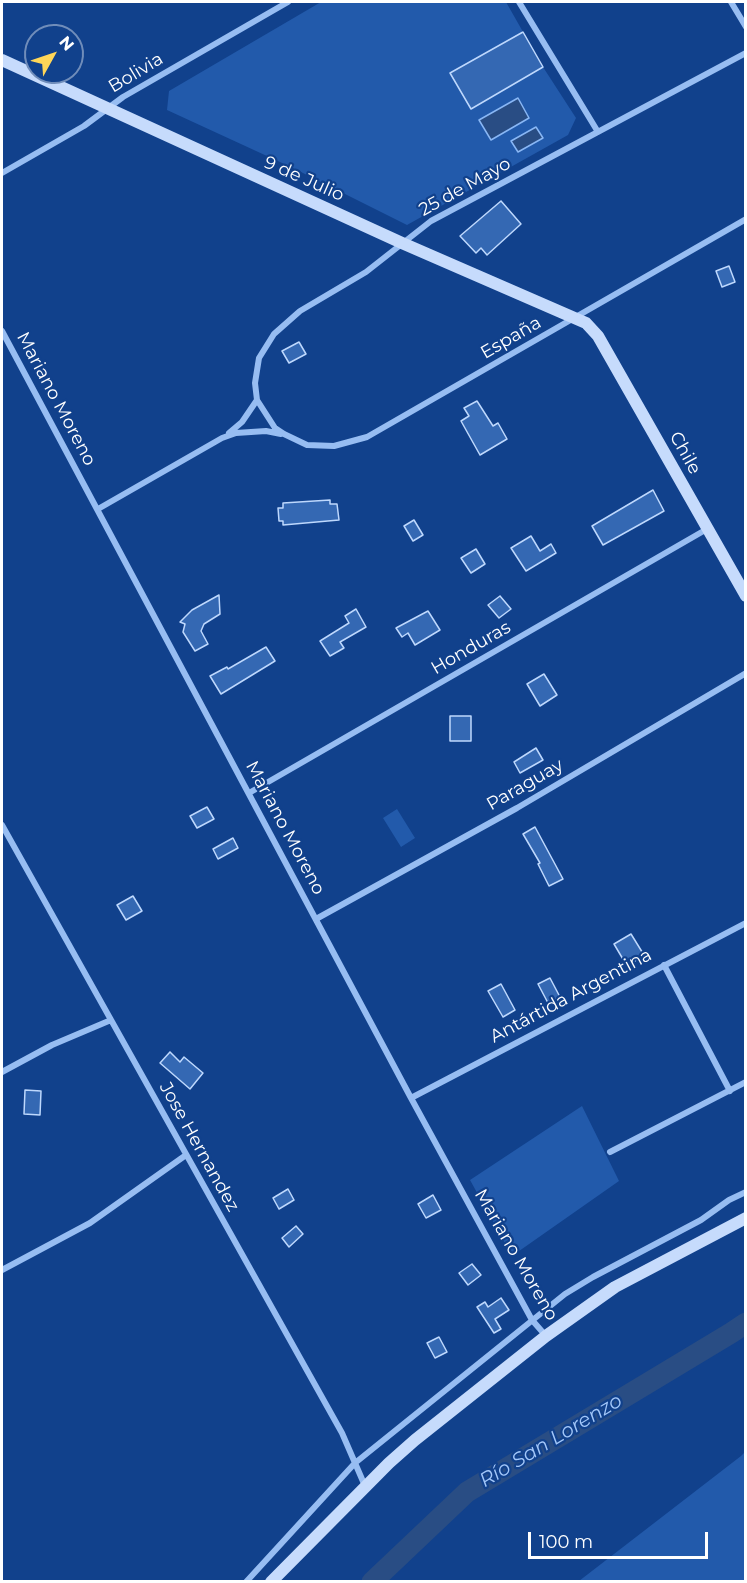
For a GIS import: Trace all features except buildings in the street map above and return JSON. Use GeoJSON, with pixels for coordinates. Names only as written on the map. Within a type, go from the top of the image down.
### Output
{"type":"FeatureCollection","features":[{"type":"Feature","properties":{"kind":"street","name":"Bolivia"},"geometry":{"type":"LineString","coordinates":[[2,173],[288,2]]}},
{"type":"Feature","properties":{"kind":"street"},"geometry":{"type":"LineString","coordinates":[[519,2],[598,132]]}},
{"type":"Feature","properties":{"kind":"street"},"geometry":{"type":"LineString","coordinates":[[731,2],[746,27]]}},
{"type":"Feature","properties":{"kind":"street","name":"25 de Mayo"},"geometry":{"type":"LineString","coordinates":[[257,400],[256,368],[259,358],[274,334],[300,311],[353,281],[431,221],[746,53]]}},
{"type":"Feature","properties":{"kind":"street","name":"9 de Julio"},"geometry":{"type":"LineString","coordinates":[[2,60],[402,243],[575,318],[592,329]]}},
{"type":"Feature","properties":{"kind":"street","name":"España"},"geometry":{"type":"LineString","coordinates":[[222,438],[248,431],[266,431],[319,447],[352,443],[367,437],[746,219]]}},
{"type":"Feature","properties":{"kind":"street","name":"Chile"},"geometry":{"type":"LineString","coordinates":[[592,329],[746,596]]}},
{"type":"Feature","properties":{"kind":"street","name":"Mariano Moreno"},"geometry":{"type":"LineString","coordinates":[[2,331],[411,1098],[532,1320],[546,1336]]}},
{"type":"Feature","properties":{"kind":"street","name":"España"},"geometry":{"type":"LineString","coordinates":[[98,509],[222,438],[242,422],[257,400],[266,417],[284,435]]}},
{"type":"Feature","properties":{"kind":"street","name":"Honduras"},"geometry":{"type":"LineString","coordinates":[[249,793],[707,529]]}},
{"type":"Feature","properties":{"kind":"street","name":"Paraguay"},"geometry":{"type":"LineString","coordinates":[[316,919],[517,808],[746,673]]}},
{"type":"Feature","properties":{"kind":"street","name":"Jose Hernandez"},"geometry":{"type":"LineString","coordinates":[[2,825],[342,1433],[365,1486]]}},
{"type":"Feature","properties":{"kind":"street","name":"Antártida Argentina"},"geometry":{"type":"LineString","coordinates":[[411,1098],[746,923]]}},
{"type":"Feature","properties":{"kind":"street"},"geometry":{"type":"LineString","coordinates":[[664,965],[730,1091]]}},
{"type":"Feature","properties":{"kind":"street"},"geometry":{"type":"LineString","coordinates":[[2,1072],[52,1045],[111,1020]]}},
{"type":"Feature","properties":{"kind":"street"},"geometry":{"type":"LineString","coordinates":[[610,1152],[746,1082]]}},
{"type":"Feature","properties":{"kind":"street"},"geometry":{"type":"LineString","coordinates":[[2,1270],[96,1219],[186,1155]]}},
{"type":"Feature","properties":{"kind":"street"},"geometry":{"type":"LineString","coordinates":[[246,1581],[355,1463],[532,1320],[578,1286],[700,1220],[729,1200],[746,1192]]}},
{"type":"Feature","properties":{"kind":"street"},"geometry":{"type":"LineString","coordinates":[[271,1581],[365,1486],[415,1440],[546,1336],[615,1287],[746,1218]]}},
{"type":"Feature","properties":{"kind":"shaded area"},"geometry":{"type":"Polygon","coordinates":[[[321,2],[506,2],[543,67],[576,118],[568,135],[407,225],[293,168],[167,110],[169,91],[321,2]]]}},
{"type":"Feature","properties":{"kind":"shaded area"},"geometry":{"type":"Polygon","coordinates":[[[518,98],[529,118],[491,140],[479,120],[518,98]]]}},
{"type":"Feature","properties":{"kind":"shaded area"},"geometry":{"type":"Polygon","coordinates":[[[536,127],[543,138],[518,152],[511,141],[536,127]]]}},
{"type":"Feature","properties":{"kind":"shaded area"},"geometry":{"type":"Polygon","coordinates":[[[397,809],[415,838],[401,847],[383,818],[397,809]]]}},
{"type":"Feature","properties":{"kind":"shaded area"},"geometry":{"type":"Polygon","coordinates":[[[582,1106],[619,1181],[512,1256],[470,1180],[582,1106]]]}},
{"type":"Feature","properties":{"kind":"shaded area"},"geometry":{"type":"Polygon","coordinates":[[[745,1452],[745,1581],[579,1581],[741,1456],[745,1452]]]}},
{"type":"Feature","properties":{"kind":"waterway","name":"Río San Lorenzo"},"geometry":{"type":"LineString","coordinates":[[372,1582],[467,1492],[746,1323]]}}]}
